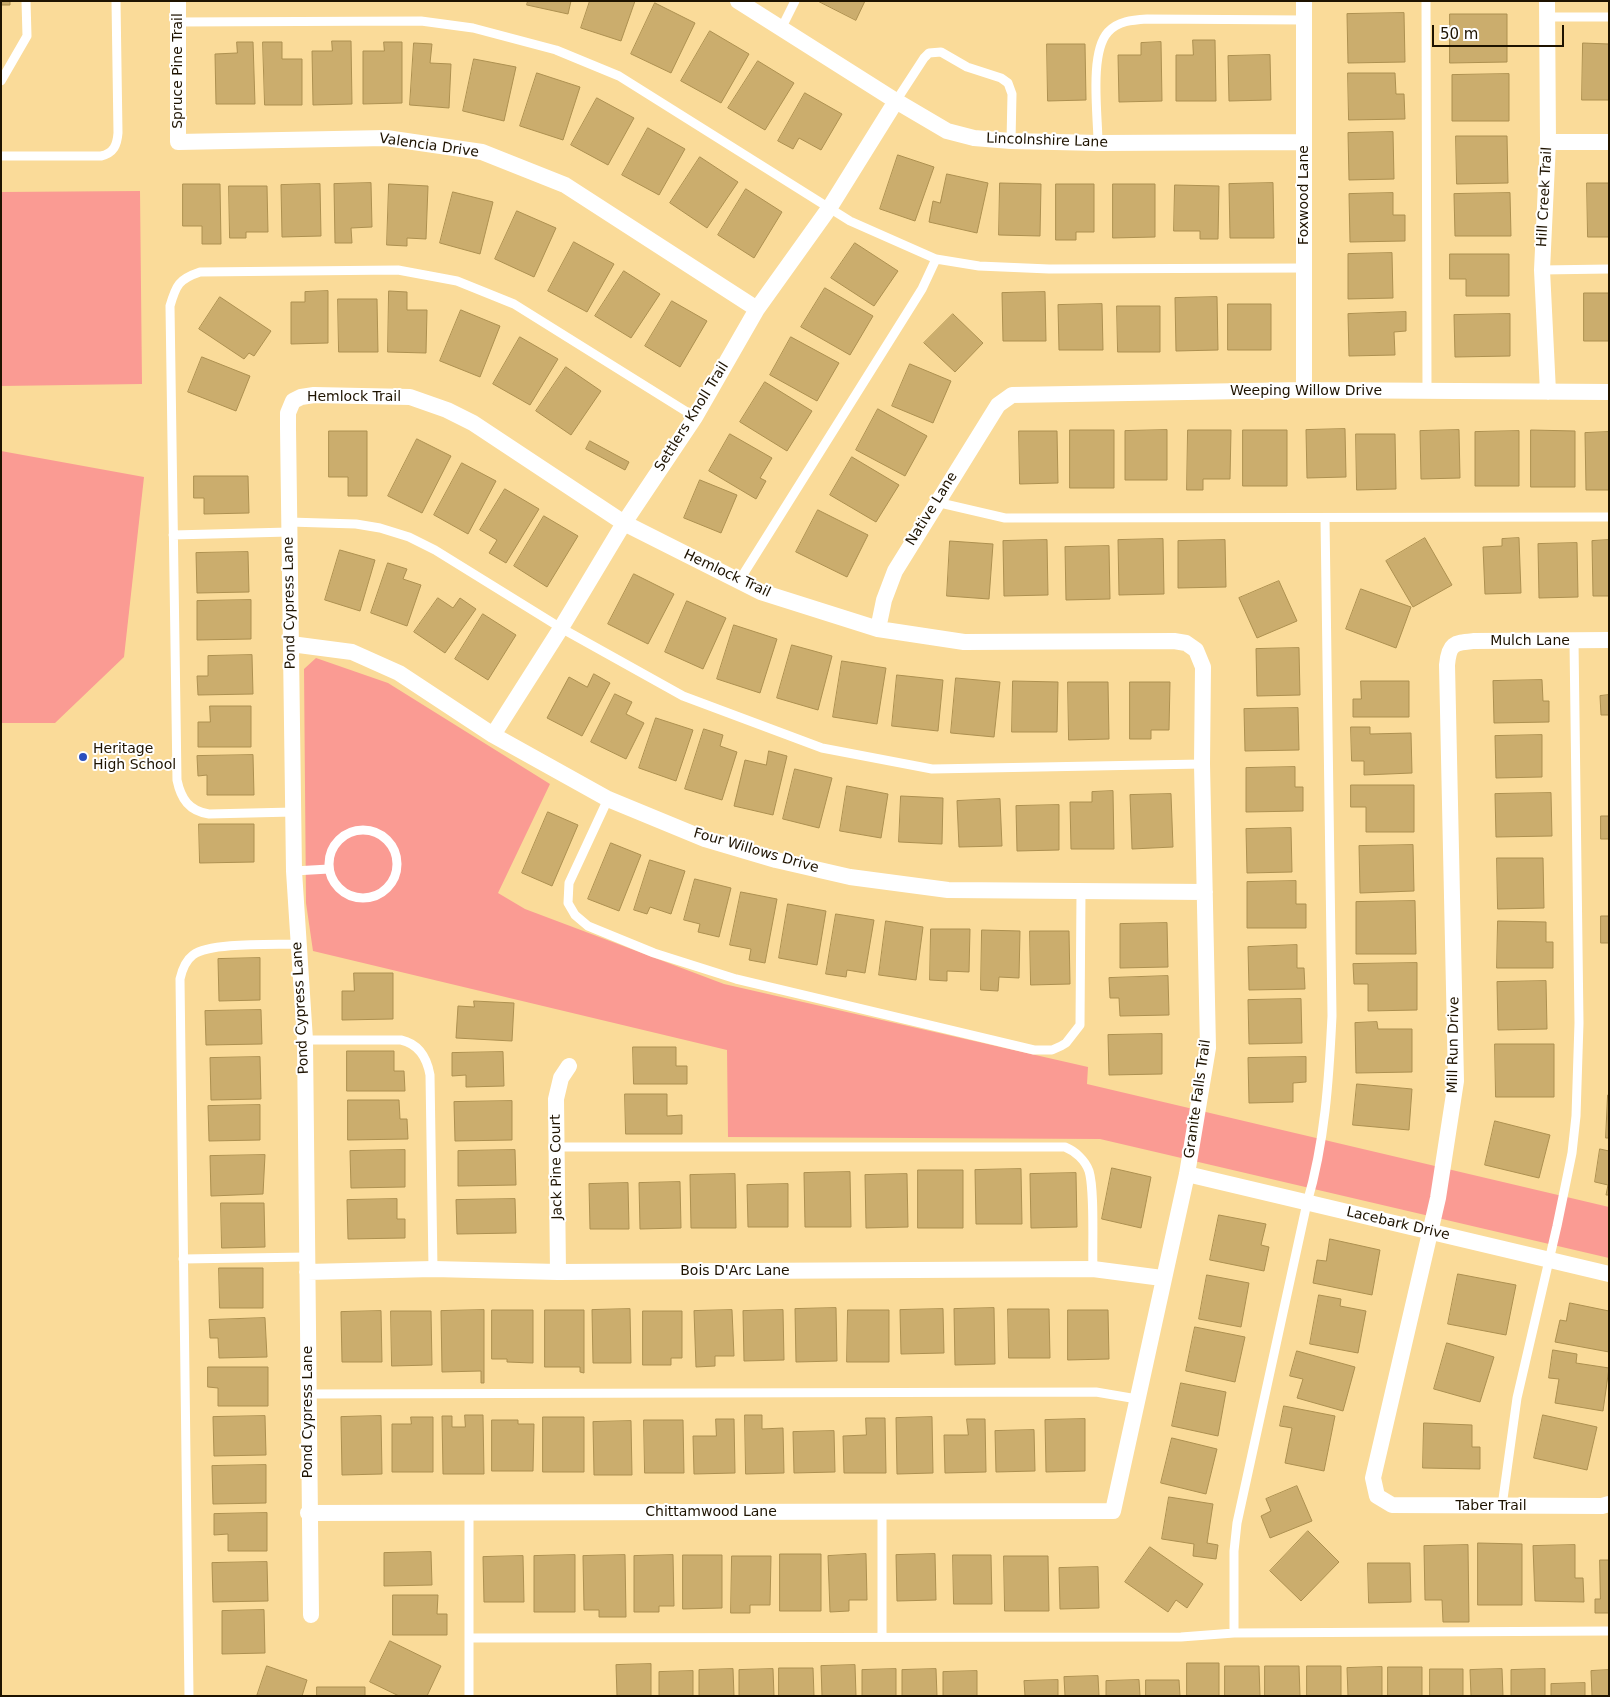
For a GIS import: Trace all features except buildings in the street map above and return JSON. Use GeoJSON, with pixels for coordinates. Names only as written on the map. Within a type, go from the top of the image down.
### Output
{"type":"FeatureCollection","features":[{"type":"Feature","properties":{"kind":"street","name":"Spruce Pine Trail"},"geometry":{"type":"LineString","coordinates":[[178,1],[178,142]]}},
{"type":"Feature","properties":{"kind":"street","name":"Lincolnshire Lane"},"geometry":{"type":"LineString","coordinates":[[738,1],[947,131],[974,138],[1011,141],[1098,143],[1304,142]]}},
{"type":"Feature","properties":{"kind":"street","name":"Foxwood Lane"},"geometry":{"type":"LineString","coordinates":[[1304,1],[1304,390]]}},
{"type":"Feature","properties":{"kind":"street","name":"Hill Creek Trail"},"geometry":{"type":"LineString","coordinates":[[1546,9],[1548,142],[1542,270],[1548,392]]}},
{"type":"Feature","properties":{"kind":"street","name":"Settlers Knoll Trail"},"geometry":{"type":"LineString","coordinates":[[493,735],[561,628],[624,523],[695,417],[757,309],[830,207],[896,101]]}},
{"type":"Feature","properties":{"kind":"street","name":"Valencia Drive"},"geometry":{"type":"LineString","coordinates":[[178,142],[386,138],[482,152],[565,185],[757,309]]}},
{"type":"Feature","properties":{"kind":"street"},"geometry":{"type":"LineString","coordinates":[[1548,142],[1609,142]]}},
{"type":"Feature","properties":{"kind":"street","name":"Weeping Willow Drive"},"geometry":{"type":"LineString","coordinates":[[1005,398],[1020,393],[1304,390],[1609,392]]}},
{"type":"Feature","properties":{"kind":"street","name":"Hemlock Trail"},"geometry":{"type":"LineString","coordinates":[[293,401],[301,397],[324,395],[410,397],[428,402],[474,423],[624,523],[761,592],[878,629],[964,642],[1174,641],[1186,643],[1196,650]]}},
{"type":"Feature","properties":{"kind":"street","name":"Native Lane"},"geometry":{"type":"LineString","coordinates":[[878,629],[884,600],[895,571],[936,502],[998,405],[1005,398]]}},
{"type":"Feature","properties":{"kind":"street","name":"Pond Cypress Lane"},"geometry":{"type":"LineString","coordinates":[[293,401],[288,414],[293,812],[294,871],[305,1040],[308,1265],[308,1513],[311,1615]]}},
{"type":"Feature","properties":{"kind":"street","name":"Mulch Lane"},"geometry":{"type":"LineString","coordinates":[[1452,646],[1474,640],[1609,640]]}},
{"type":"Feature","properties":{"kind":"street","name":"Four Willows Drive"},"geometry":{"type":"LineString","coordinates":[[291,644],[352,652],[399,673],[493,735],[608,799],[705,839],[776,860],[850,877],[948,890],[1205,892]]}},
{"type":"Feature","properties":{"kind":"street","name":"Mill Run Drive"},"geometry":{"type":"LineString","coordinates":[[1377,1496],[1374,1490],[1373,1472],[1438,1198],[1456,1081],[1447,665],[1452,646]]}},
{"type":"Feature","properties":{"kind":"street","name":"Granite Falls Trail"},"geometry":{"type":"LineString","coordinates":[[1113,1511],[1162,1278],[1187,1174],[1208,1048],[1202,764],[1203,666],[1196,650]]}},
{"type":"Feature","properties":{"kind":"street","name":"Jack Pine Court"},"geometry":{"type":"LineString","coordinates":[[558,1272],[558,1087],[568,1066]]}},
{"type":"Feature","properties":{"kind":"street","name":"Lacebark Drive"},"geometry":{"type":"LineString","coordinates":[[1187,1174],[1609,1274]]}},
{"type":"Feature","properties":{"kind":"street","name":"Bois D'Arc Lane"},"geometry":{"type":"LineString","coordinates":[[308,1265],[558,1272],[1092,1269],[1162,1278]]}},
{"type":"Feature","properties":{"kind":"street","name":"Taber Trail"},"geometry":{"type":"LineString","coordinates":[[1377,1496],[1392,1505],[1399,1506],[1602,1506],[1609,1504]]}},
{"type":"Feature","properties":{"kind":"street","name":"Chittamwood Lane"},"geometry":{"type":"LineString","coordinates":[[308,1513],[1113,1511]]}},
{"type":"Feature","properties":{"kind":"lane"},"geometry":{"type":"LineString","coordinates":[[1,81],[27,36],[26,1]]}},
{"type":"Feature","properties":{"kind":"lane"},"geometry":{"type":"LineString","coordinates":[[1,156],[101,156],[109,153],[115,147],[118,133],[116,1]]}},
{"type":"Feature","properties":{"kind":"lane"},"geometry":{"type":"LineString","coordinates":[[781,29],[795,1]]}},
{"type":"Feature","properties":{"kind":"lane"},"geometry":{"type":"LineString","coordinates":[[1426,1],[1427,391]]}},
{"type":"Feature","properties":{"kind":"lane"},"geometry":{"type":"LineString","coordinates":[[1546,9],[1609,17]]}},
{"type":"Feature","properties":{"kind":"lane"},"geometry":{"type":"LineString","coordinates":[[1098,143],[1098,52],[1107,32],[1114,27],[1128,20],[1147,19],[1237,18],[1304,20]]}},
{"type":"Feature","properties":{"kind":"lane"},"geometry":{"type":"LineString","coordinates":[[178,22],[421,22],[473,28],[507,35],[556,50],[618,76],[850,221],[936,259],[979,266],[1049,269],[1304,268]]}},
{"type":"Feature","properties":{"kind":"lane"},"geometry":{"type":"LineString","coordinates":[[896,101],[924,58],[929,53],[941,52],[967,67],[1001,78],[1008,83],[1012,94],[1011,141]]}},
{"type":"Feature","properties":{"kind":"lane"},"geometry":{"type":"LineString","coordinates":[[739,581],[922,289],[936,259]]}},
{"type":"Feature","properties":{"kind":"lane"},"geometry":{"type":"LineString","coordinates":[[1542,270],[1609,269]]}},
{"type":"Feature","properties":{"kind":"lane"},"geometry":{"type":"LineString","coordinates":[[293,812],[202,813],[187,804],[179,792],[177,780],[172,535],[170,306],[178,283],[200,272],[398,270],[457,281],[514,304],[695,417]]}},
{"type":"Feature","properties":{"kind":"lane"},"geometry":{"type":"LineString","coordinates":[[936,502],[999,518],[1609,517]]}},
{"type":"Feature","properties":{"kind":"lane"},"geometry":{"type":"LineString","coordinates":[[1234,1633],[1234,1551],[1237,1523],[1307,1203],[1317,1169],[1328,1087],[1332,1016],[1325,518]]}},
{"type":"Feature","properties":{"kind":"lane"},"geometry":{"type":"LineString","coordinates":[[172,535],[356,524],[380,528],[409,537],[435,550],[561,628],[683,696],[822,748],[932,769],[1202,764]]}},
{"type":"Feature","properties":{"kind":"lane"},"geometry":{"type":"LineString","coordinates":[[1502,1506],[1517,1398],[1572,1153],[1577,1091],[1578,1003],[1574,641]]}},
{"type":"Feature","properties":{"kind":"lane"},"geometry":{"type":"LineString","coordinates":[[608,799],[568,888],[568,903],[571,909],[588,926],[654,953],[736,979],[1034,1050],[1052,1050],[1061,1046],[1066,1043],[1080,1025],[1081,892]]}},
{"type":"Feature","properties":{"kind":"lane"},"geometry":{"type":"LineString","coordinates":[[358,830],[374,831],[387,839],[398,859],[396,874],[388,887],[368,898],[353,896],[340,889],[329,869],[334,846],[344,836],[358,830]]}},
{"type":"Feature","properties":{"kind":"lane"},"geometry":{"type":"LineString","coordinates":[[294,871],[329,869]]}},
{"type":"Feature","properties":{"kind":"lane"},"geometry":{"type":"LineString","coordinates":[[189,1696],[180,989],[182,969],[192,956],[207,949],[298,944]]}},
{"type":"Feature","properties":{"kind":"lane"},"geometry":{"type":"LineString","coordinates":[[305,1040],[401,1040],[411,1044],[424,1056],[430,1075],[433,1269]]}},
{"type":"Feature","properties":{"kind":"lane"},"geometry":{"type":"LineString","coordinates":[[557,1147],[1065,1147],[1074,1151],[1089,1174],[1092,1269]]}},
{"type":"Feature","properties":{"kind":"lane"},"geometry":{"type":"LineString","coordinates":[[183,1259],[308,1265]]}},
{"type":"Feature","properties":{"kind":"lane"},"geometry":{"type":"LineString","coordinates":[[308,1394],[1096,1392],[1137,1399]]}},
{"type":"Feature","properties":{"kind":"lane"},"geometry":{"type":"LineString","coordinates":[[882,1511],[882,1637]]}},
{"type":"Feature","properties":{"kind":"lane"},"geometry":{"type":"LineString","coordinates":[[469,1513],[469,1696]]}},
{"type":"Feature","properties":{"kind":"lane"},"geometry":{"type":"LineString","coordinates":[[469,1638],[1181,1637],[1234,1633],[1609,1631]]}},
{"type":"Feature","properties":{"kind":"shaded area"},"geometry":{"type":"Polygon","coordinates":[[[140,191],[142,384],[1,386],[1,192],[140,191]]]}},
{"type":"Feature","properties":{"kind":"shaded area"},"geometry":{"type":"Polygon","coordinates":[[[1,451],[144,477],[124,657],[55,723],[1,723],[1,451]]]}},
{"type":"Feature","properties":{"kind":"shaded area"},"geometry":{"type":"Polygon","coordinates":[[[316,658],[388,683],[550,784],[498,893],[525,909],[724,984],[1088,1067],[1087,1084],[1609,1207],[1609,1258],[1100,1139],[728,1137],[727,1050],[313,951],[306,903],[304,669],[316,658]]]}},
{"type":"Feature","properties":{"kind":"place","name":"Heritage High School"},"geometry":{"type":"Point","coordinates":[83,757]}}]}
